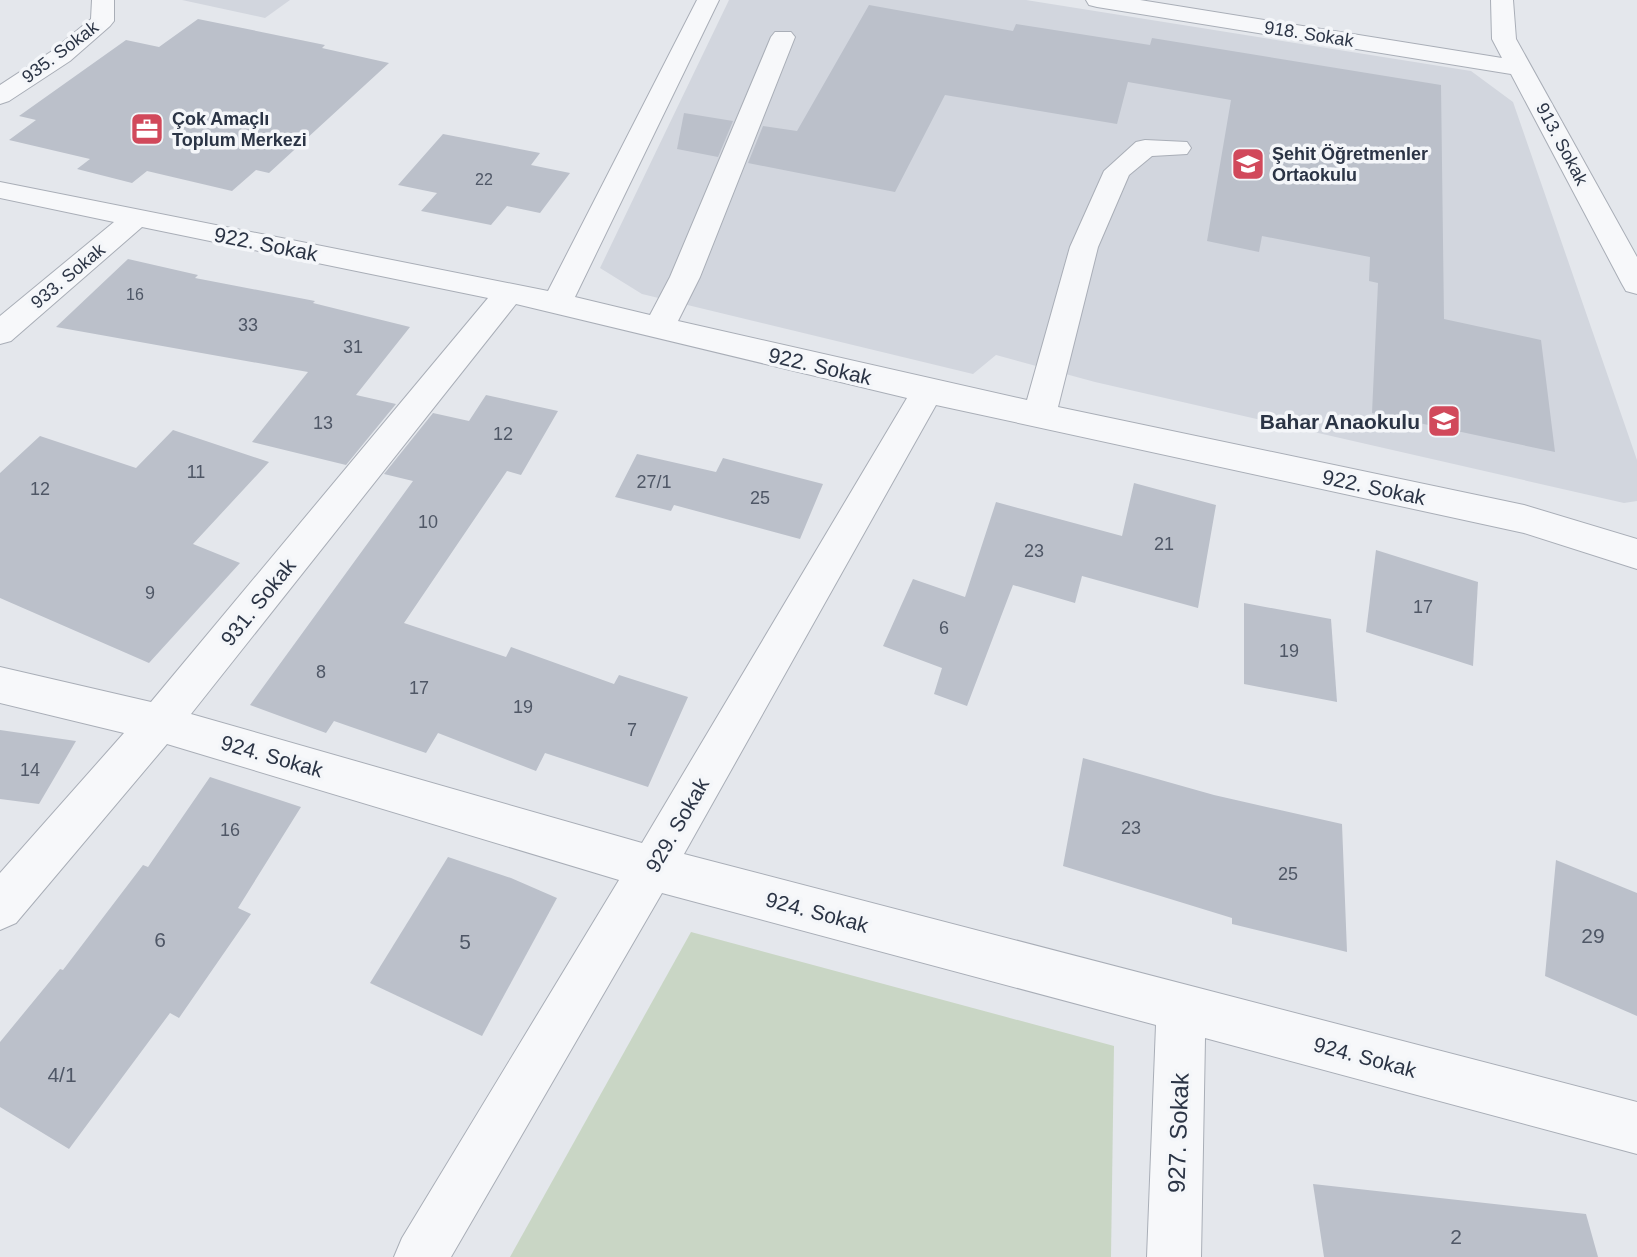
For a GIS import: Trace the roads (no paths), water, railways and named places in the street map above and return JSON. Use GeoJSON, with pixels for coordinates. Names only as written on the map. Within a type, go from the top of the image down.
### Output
{"type":"FeatureCollection","features":[{"type":"Feature","properties":{"kind":"street","name":"935. Sokak"},"geometry":{"type":"LineString","coordinates":[[0,96],[61,56],[103,21],[103,0]]}},
{"type":"Feature","properties":{"kind":"street"},"geometry":{"type":"LineString","coordinates":[[557,303],[708,0]]}},
{"type":"Feature","properties":{"kind":"street","name":"918. Sokak"},"geometry":{"type":"LineString","coordinates":[[1097,0],[1521,68]]}},
{"type":"Feature","properties":{"kind":"street","name":"913. Sokak"},"geometry":{"type":"LineString","coordinates":[[1502,0],[1504,39],[1637,284]]}},
{"type":"Feature","properties":{"kind":"street"},"geometry":{"type":"LineString","coordinates":[[659,328],[685,277],[783,37]]}},
{"type":"Feature","properties":{"kind":"street"},"geometry":{"type":"LineString","coordinates":[[1039,415],[1084,247],[1117,171],[1145,148],[1178,148]]}},
{"type":"Feature","properties":{"kind":"street","name":"922. Sokak"},"geometry":{"type":"LineString","coordinates":[[0,190],[509,292],[928,391],[1524,519],[1637,554]]}},
{"type":"Feature","properties":{"kind":"street","name":"933. Sokak"},"geometry":{"type":"LineString","coordinates":[[0,333],[136,218]]}},
{"type":"Feature","properties":{"kind":"street","name":"931. Sokak"},"geometry":{"type":"LineString","coordinates":[[0,907],[159,723],[509,292]]}},
{"type":"Feature","properties":{"kind":"street","name":"929. Sokak"},"geometry":{"type":"LineString","coordinates":[[421,1257],[652,868],[928,391]]}},
{"type":"Feature","properties":{"kind":"street","name":"924. Sokak"},"geometry":{"type":"LineString","coordinates":[[0,685],[159,723],[652,868],[1637,1128]]}},
{"type":"Feature","properties":{"kind":"street","name":"927. Sokak"},"geometry":{"type":"LineString","coordinates":[[1174,1257],[1181,1009]]}},
{"type":"Feature","properties":{"kind":"place","name":"Çok Amaçlı Toplum Merkezi"},"geometry":{"type":"Point","coordinates":[147,129]}},
{"type":"Feature","properties":{"kind":"place","name":"Şehit Öğretmenler Ortaokulu"},"geometry":{"type":"Point","coordinates":[1248,164]}},
{"type":"Feature","properties":{"kind":"place","name":"Bahar Anaokulu"},"geometry":{"type":"Point","coordinates":[1444,421]}}]}
